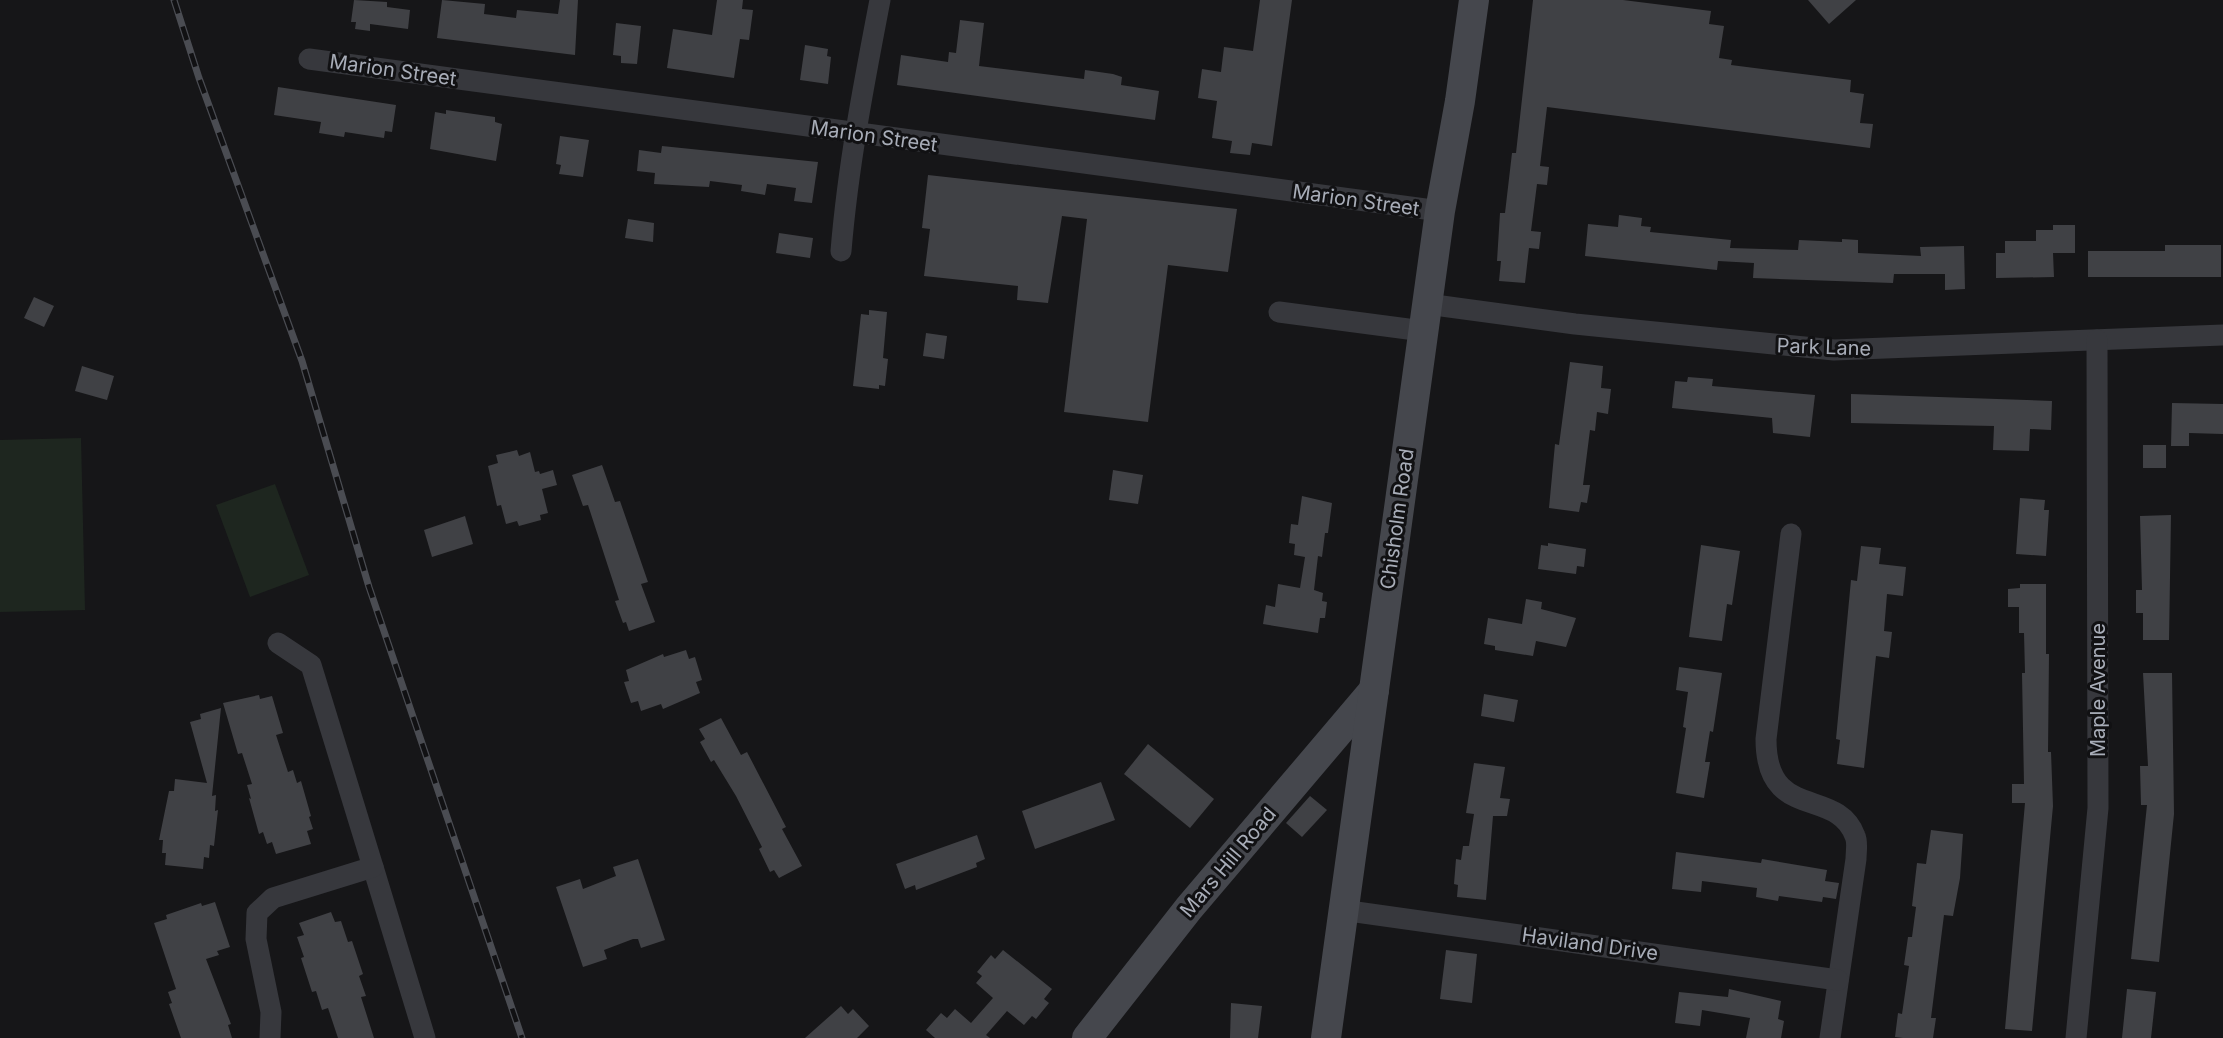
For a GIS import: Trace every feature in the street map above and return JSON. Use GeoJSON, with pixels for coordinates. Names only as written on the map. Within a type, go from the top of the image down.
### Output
{"type":"FeatureCollection","features":[{"type":"Feature","properties":{"kind":"main road","name":"Chisholm Road"},"geometry":{"type":"LineString","coordinates":[[1326,1038],[1440,211],[1460,101],[1474,0]]}},
{"type":"Feature","properties":{"kind":"main road","name":"Mars Hill Road"},"geometry":{"type":"LineString","coordinates":[[1087,1038],[1188,908],[1374,690]]}},
{"type":"Feature","properties":{"kind":"street"},"geometry":{"type":"LineString","coordinates":[[841,251],[845,200],[855,134],[880,0]]}},
{"type":"Feature","properties":{"kind":"street","name":"Marion Street"},"geometry":{"type":"LineString","coordinates":[[309,59],[1440,211]]}},
{"type":"Feature","properties":{"kind":"street","name":"Park Lane"},"geometry":{"type":"LineString","coordinates":[[1279,312],[1575,324],[1834,350],[2223,335]]}},
{"type":"Feature","properties":{"kind":"street","name":"Maple Avenue"},"geometry":{"type":"LineString","coordinates":[[2076,1038],[2098,808],[2097,340]]}},
{"type":"Feature","properties":{"kind":"street"},"geometry":{"type":"LineString","coordinates":[[1791,534],[1766,740],[1766,760],[1772,778],[1786,792],[1843,819],[1856,836],[1856,859],[1830,1038]]}},
{"type":"Feature","properties":{"kind":"street"},"geometry":{"type":"LineString","coordinates":[[278,643],[311,665],[425,1038]]}},
{"type":"Feature","properties":{"kind":"street"},"geometry":{"type":"LineString","coordinates":[[270,1038],[271,1012],[256,939],[257,913],[273,898],[373,867]]}},
{"type":"Feature","properties":{"kind":"street","name":"Haviland Drive"},"geometry":{"type":"LineString","coordinates":[[1342,910],[1838,980]]}},
{"type":"Feature","properties":{"kind":"shaded area"},"geometry":{"type":"Polygon","coordinates":[[[81,438],[85,610],[0,612],[0,440],[81,438]]]}},
{"type":"Feature","properties":{"kind":"shaded area"},"geometry":{"type":"Polygon","coordinates":[[[275,484],[309,575],[250,597],[216,505],[275,484]]]}},
{"type":"Feature","properties":{"kind":"building"},"geometry":{"type":"Polygon","coordinates":[[[354,0],[387,2],[387,7],[410,10],[408,29],[370,24],[370,31],[355,29],[356,22],[351,22],[354,0]]]}},
{"type":"Feature","properties":{"kind":"building"},"geometry":{"type":"Polygon","coordinates":[[[442,0],[485,4],[484,14],[516,18],[517,10],[558,14],[560,0],[578,0],[575,55],[437,38],[442,0]]]}},
{"type":"Feature","properties":{"kind":"building"},"geometry":{"type":"Polygon","coordinates":[[[717,0],[743,0],[742,9],[753,10],[749,40],[740,39],[734,78],[667,68],[673,29],[712,35],[717,0]]]}},
{"type":"Feature","properties":{"kind":"building"},"geometry":{"type":"Polygon","coordinates":[[[1260,0],[1292,0],[1272,146],[1252,143],[1250,155],[1230,153],[1232,141],[1212,138],[1217,101],[1198,98],[1202,69],[1221,72],[1224,47],[1253,51],[1260,0]]]}},
{"type":"Feature","properties":{"kind":"building"},"geometry":{"type":"Polygon","coordinates":[[[1533,0],[1623,0],[1711,11],[1709,24],[1724,26],[1719,58],[1732,60],[1731,65],[1851,80],[1850,92],[1864,94],[1860,123],[1873,124],[1870,148],[1547,107],[1540,166],[1549,167],[1547,185],[1537,184],[1531,231],[1541,232],[1539,249],[1529,248],[1525,283],[1499,281],[1501,261],[1497,261],[1500,213],[1505,213],[1512,153],[1516,153],[1533,0]]]}},
{"type":"Feature","properties":{"kind":"building"},"geometry":{"type":"Polygon","coordinates":[[[1808,0],[1856,0],[1829,24],[1808,0]]]}},
{"type":"Feature","properties":{"kind":"building"},"geometry":{"type":"Polygon","coordinates":[[[960,20],[984,23],[979,66],[1084,79],[1085,70],[1113,74],[1122,77],[1121,85],[1159,91],[1155,120],[897,85],[901,55],[948,62],[949,52],[956,53],[960,20]]]}},
{"type":"Feature","properties":{"kind":"building"},"geometry":{"type":"Polygon","coordinates":[[[616,23],[641,26],[637,64],[621,63],[621,56],[613,55],[616,23]]]}},
{"type":"Feature","properties":{"kind":"building"},"geometry":{"type":"Polygon","coordinates":[[[805,45],[828,49],[827,56],[831,57],[828,84],[800,80],[805,45]]]}},
{"type":"Feature","properties":{"kind":"building"},"geometry":{"type":"Polygon","coordinates":[[[278,87],[396,105],[392,132],[385,131],[384,138],[345,132],[344,137],[319,133],[321,122],[274,115],[278,87]]]}},
{"type":"Feature","properties":{"kind":"building"},"geometry":{"type":"Polygon","coordinates":[[[446,110],[495,117],[495,122],[502,124],[496,161],[430,149],[435,112],[446,114],[446,110]]]}},
{"type":"Feature","properties":{"kind":"building"},"geometry":{"type":"Polygon","coordinates":[[[560,136],[589,140],[583,177],[559,174],[561,165],[556,164],[560,136]]]}},
{"type":"Feature","properties":{"kind":"building"},"geometry":{"type":"Polygon","coordinates":[[[662,146],[818,162],[812,203],[794,201],[796,188],[767,184],[765,195],[741,191],[742,185],[710,181],[709,187],[654,184],[655,173],[637,171],[639,150],[661,153],[662,146]]]}},
{"type":"Feature","properties":{"kind":"building"},"geometry":{"type":"Polygon","coordinates":[[[928,175],[1237,209],[1228,272],[1168,265],[1148,422],[1064,412],[1087,219],[1062,216],[1048,303],[1017,300],[1018,286],[924,276],[930,229],[922,228],[928,175]]]}},
{"type":"Feature","properties":{"kind":"building"},"geometry":{"type":"Polygon","coordinates":[[[1619,215],[1642,218],[1641,226],[1651,227],[1650,232],[1731,240],[1730,248],[1798,250],[1799,240],[1842,242],[1842,239],[1858,240],[1858,253],[1921,256],[1920,247],[1964,246],[1965,289],[1945,290],[1945,274],[1894,274],[1893,283],[1753,278],[1754,263],[1718,261],[1717,270],[1585,256],[1588,224],[1618,227],[1619,215]]]}},
{"type":"Feature","properties":{"kind":"building"},"geometry":{"type":"Polygon","coordinates":[[[628,219],[654,223],[653,242],[625,238],[628,219]]]}},
{"type":"Feature","properties":{"kind":"building"},"geometry":{"type":"Polygon","coordinates":[[[2053,225],[2075,225],[2075,253],[2053,253],[2054,277],[1996,278],[1996,253],[2005,253],[2005,241],[2036,241],[2036,230],[2053,230],[2053,225]]]}},
{"type":"Feature","properties":{"kind":"building"},"geometry":{"type":"Polygon","coordinates":[[[779,233],[813,238],[810,258],[776,253],[779,233]]]}},
{"type":"Feature","properties":{"kind":"building"},"geometry":{"type":"Polygon","coordinates":[[[2165,245],[2221,245],[2221,277],[2088,277],[2088,251],[2165,251],[2165,245]]]}},
{"type":"Feature","properties":{"kind":"building"},"geometry":{"type":"Polygon","coordinates":[[[34,297],[54,306],[44,327],[24,318],[34,297]]]}},
{"type":"Feature","properties":{"kind":"building"},"geometry":{"type":"Polygon","coordinates":[[[869,310],[887,312],[883,358],[888,359],[885,386],[879,385],[879,389],[853,386],[861,314],[869,315],[869,310]]]}},
{"type":"Feature","properties":{"kind":"building"},"geometry":{"type":"Polygon","coordinates":[[[926,333],[947,336],[944,359],[923,356],[926,333]]]}},
{"type":"Feature","properties":{"kind":"building"},"geometry":{"type":"Polygon","coordinates":[[[1570,362],[1603,366],[1601,388],[1611,389],[1608,414],[1597,412],[1595,431],[1590,430],[1583,485],[1590,485],[1587,503],[1581,502],[1579,512],[1549,508],[1555,444],[1559,445],[1570,362]]]}},
{"type":"Feature","properties":{"kind":"building"},"geometry":{"type":"Polygon","coordinates":[[[82,366],[114,376],[107,400],[75,391],[82,366]]]}},
{"type":"Feature","properties":{"kind":"building"},"geometry":{"type":"Polygon","coordinates":[[[1688,377],[1713,379],[1712,386],[1815,395],[1810,437],[1773,433],[1772,418],[1672,408],[1675,381],[1687,382],[1688,377]]]}},
{"type":"Feature","properties":{"kind":"building"},"geometry":{"type":"Polygon","coordinates":[[[1851,394],[2052,401],[2051,430],[2030,429],[2029,451],[1993,450],[1994,426],[1851,423],[1851,394]]]}},
{"type":"Feature","properties":{"kind":"building"},"geometry":{"type":"Polygon","coordinates":[[[2172,403],[2223,404],[2223,434],[2189,433],[2189,446],[2171,446],[2172,403]]]}},
{"type":"Feature","properties":{"kind":"building"},"geometry":{"type":"Polygon","coordinates":[[[2143,445],[2166,445],[2166,468],[2143,468],[2143,445]]]}},
{"type":"Feature","properties":{"kind":"building"},"geometry":{"type":"Polygon","coordinates":[[[517,450],[519,456],[530,452],[535,472],[539,471],[540,474],[553,470],[557,485],[542,489],[548,513],[540,515],[541,520],[519,526],[517,521],[506,524],[501,505],[497,506],[488,466],[498,463],[496,455],[517,450]]]}},
{"type":"Feature","properties":{"kind":"building"},"geometry":{"type":"Polygon","coordinates":[[[602,465],[615,502],[620,501],[648,582],[641,584],[655,622],[629,631],[626,622],[623,623],[615,601],[619,600],[588,505],[583,506],[572,475],[602,465]]]}},
{"type":"Feature","properties":{"kind":"building"},"geometry":{"type":"Polygon","coordinates":[[[1113,470],[1143,475],[1138,504],[1109,500],[1113,470]]]}},
{"type":"Feature","properties":{"kind":"building"},"geometry":{"type":"Polygon","coordinates":[[[1302,496],[1332,503],[1322,557],[1318,556],[1314,590],[1323,593],[1322,601],[1327,602],[1325,618],[1320,618],[1318,633],[1263,624],[1266,605],[1275,607],[1278,584],[1300,588],[1305,557],[1294,555],[1295,544],[1289,543],[1291,524],[1298,525],[1302,496]]]}},
{"type":"Feature","properties":{"kind":"building"},"geometry":{"type":"Polygon","coordinates":[[[2020,498],[2045,500],[2044,510],[2049,510],[2046,556],[2016,554],[2020,498]]]}},
{"type":"Feature","properties":{"kind":"building"},"geometry":{"type":"Polygon","coordinates":[[[2171,515],[2169,640],[2143,640],[2143,613],[2136,613],[2136,590],[2142,590],[2140,516],[2171,515]]]}},
{"type":"Feature","properties":{"kind":"building"},"geometry":{"type":"Polygon","coordinates":[[[465,516],[473,544],[432,557],[424,530],[465,516]]]}},
{"type":"Feature","properties":{"kind":"building"},"geometry":{"type":"Polygon","coordinates":[[[1548,543],[1586,549],[1584,567],[1577,566],[1576,574],[1538,569],[1541,545],[1548,546],[1548,543]]]}},
{"type":"Feature","properties":{"kind":"building"},"geometry":{"type":"Polygon","coordinates":[[[1701,545],[1740,551],[1732,605],[1727,604],[1722,641],[1689,637],[1701,545]]]}},
{"type":"Feature","properties":{"kind":"building"},"geometry":{"type":"Polygon","coordinates":[[[1861,546],[1881,548],[1879,564],[1906,567],[1903,596],[1887,594],[1884,631],[1892,632],[1889,658],[1876,656],[1864,768],[1837,764],[1840,740],[1836,739],[1851,580],[1857,581],[1861,546]]]}},
{"type":"Feature","properties":{"kind":"building"},"geometry":{"type":"Polygon","coordinates":[[[2020,584],[2046,584],[2046,654],[2049,654],[2048,752],[2051,752],[2053,806],[2032,1031],[2005,1029],[2025,803],[2012,803],[2012,784],[2024,784],[2022,673],[2025,673],[2024,633],[2019,633],[2019,607],[2008,607],[2008,589],[2020,588],[2020,584]]]}},
{"type":"Feature","properties":{"kind":"building"},"geometry":{"type":"Polygon","coordinates":[[[1526,599],[1542,602],[1541,609],[1576,618],[1566,647],[1536,641],[1533,656],[1495,650],[1495,646],[1484,644],[1488,618],[1522,624],[1526,599]]]}},
{"type":"Feature","properties":{"kind":"building"},"geometry":{"type":"Polygon","coordinates":[[[686,650],[689,659],[695,657],[702,680],[696,682],[700,693],[663,709],[661,704],[641,711],[638,701],[631,703],[624,682],[629,681],[626,670],[663,654],[664,657],[686,650]]]}},
{"type":"Feature","properties":{"kind":"building"},"geometry":{"type":"Polygon","coordinates":[[[1679,667],[1722,673],[1713,732],[1710,731],[1705,762],[1710,762],[1704,798],[1676,793],[1686,728],[1683,727],[1688,692],[1676,690],[1679,667]]]}},
{"type":"Feature","properties":{"kind":"building"},"geometry":{"type":"Polygon","coordinates":[[[2143,673],[2172,673],[2174,814],[2159,962],[2131,959],[2147,805],[2141,805],[2140,766],[2148,766],[2143,673]]]}},
{"type":"Feature","properties":{"kind":"building"},"geometry":{"type":"Polygon","coordinates":[[[1484,694],[1518,700],[1514,722],[1481,716],[1484,694]]]}},
{"type":"Feature","properties":{"kind":"building"},"geometry":{"type":"Polygon","coordinates":[[[259,695],[260,699],[272,696],[283,733],[276,735],[288,772],[293,770],[297,783],[301,781],[313,829],[307,831],[311,844],[276,854],[272,842],[267,844],[263,832],[259,834],[247,785],[252,784],[242,753],[238,754],[223,703],[259,695]]]}},
{"type":"Feature","properties":{"kind":"building"},"geometry":{"type":"Polygon","coordinates":[[[221,708],[212,796],[216,795],[215,811],[218,810],[214,846],[210,845],[209,858],[204,857],[203,869],[165,865],[166,853],[162,853],[163,840],[159,840],[169,791],[174,791],[175,779],[207,783],[190,722],[201,719],[200,714],[221,708]]]}},
{"type":"Feature","properties":{"kind":"building"},"geometry":{"type":"Polygon","coordinates":[[[721,718],[741,755],[747,752],[786,827],[782,829],[802,866],[779,878],[774,870],[770,872],[759,849],[762,847],[736,796],[714,760],[711,762],[700,742],[705,739],[699,729],[721,718]]]}},
{"type":"Feature","properties":{"kind":"building"},"geometry":{"type":"Polygon","coordinates":[[[1148,744],[1214,799],[1190,828],[1124,774],[1148,744]]]}},
{"type":"Feature","properties":{"kind":"building"},"geometry":{"type":"Polygon","coordinates":[[[1474,763],[1505,767],[1500,798],[1510,799],[1507,816],[1493,816],[1486,900],[1457,897],[1458,885],[1454,884],[1456,859],[1461,860],[1463,846],[1469,846],[1474,814],[1466,813],[1474,763]]]}},
{"type":"Feature","properties":{"kind":"building"},"geometry":{"type":"Polygon","coordinates":[[[1101,782],[1115,820],[1035,849],[1022,811],[1101,782]]]}},
{"type":"Feature","properties":{"kind":"building"},"geometry":{"type":"Polygon","coordinates":[[[1310,796],[1327,810],[1302,837],[1286,823],[1310,796]]]}},
{"type":"Feature","properties":{"kind":"building"},"geometry":{"type":"Polygon","coordinates":[[[1931,830],[1963,834],[1960,878],[1953,916],[1944,915],[1931,1018],[1936,1018],[1933,1038],[1895,1037],[1898,1013],[1902,1014],[1909,966],[1904,965],[1908,937],[1912,937],[1916,907],[1912,906],[1917,863],[1926,864],[1931,830]]]}},
{"type":"Feature","properties":{"kind":"building"},"geometry":{"type":"Polygon","coordinates":[[[977,835],[985,859],[976,863],[977,867],[916,890],[915,885],[905,889],[896,864],[977,835]]]}},
{"type":"Feature","properties":{"kind":"building"},"geometry":{"type":"Polygon","coordinates":[[[1676,852],[1761,863],[1762,859],[1827,870],[1825,881],[1839,883],[1836,899],[1823,897],[1822,902],[1779,896],[1778,901],[1756,897],[1757,888],[1702,881],[1701,892],[1672,889],[1676,852]]]}},
{"type":"Feature","properties":{"kind":"building"},"geometry":{"type":"Polygon","coordinates":[[[638,859],[665,940],[641,948],[638,939],[633,939],[604,950],[607,959],[583,967],[556,887],[580,879],[583,889],[616,876],[613,867],[638,859]]]}},
{"type":"Feature","properties":{"kind":"building"},"geometry":{"type":"Polygon","coordinates":[[[215,902],[230,947],[217,951],[219,955],[206,959],[231,1024],[228,1025],[232,1038],[181,1038],[169,1004],[172,1003],[168,992],[176,989],[154,923],[167,919],[166,915],[201,903],[202,906],[215,902]]]}},
{"type":"Feature","properties":{"kind":"building"},"geometry":{"type":"Polygon","coordinates":[[[331,912],[335,922],[341,921],[348,942],[352,941],[363,974],[359,976],[366,996],[361,997],[374,1038],[338,1038],[328,1008],[322,1010],[316,991],[312,992],[297,937],[304,935],[299,923],[331,912]]]}},
{"type":"Feature","properties":{"kind":"building"},"geometry":{"type":"Polygon","coordinates":[[[1003,950],[1052,989],[1044,999],[1049,1003],[1036,1019],[1032,1016],[1024,1025],[1007,1011],[986,1035],[990,1038],[935,1038],[926,1030],[941,1013],[947,1018],[955,1009],[971,1023],[993,998],[976,983],[982,976],[977,972],[991,955],[995,959],[1003,950]]]}},
{"type":"Feature","properties":{"kind":"building"},"geometry":{"type":"Polygon","coordinates":[[[1446,950],[1477,954],[1472,1003],[1440,999],[1446,950]]]}},
{"type":"Feature","properties":{"kind":"building"},"geometry":{"type":"Polygon","coordinates":[[[1729,989],[1781,1001],[1778,1019],[1784,1021],[1781,1038],[1746,1038],[1750,1018],[1702,1010],[1700,1026],[1675,1023],[1679,992],[1728,997],[1729,989]]]}},
{"type":"Feature","properties":{"kind":"building"},"geometry":{"type":"Polygon","coordinates":[[[2127,989],[2156,992],[2151,1038],[2122,1038],[2127,989]]]}},
{"type":"Feature","properties":{"kind":"building"},"geometry":{"type":"Polygon","coordinates":[[[1231,1003],[1262,1006],[1258,1038],[1230,1038],[1231,1003]]]}},
{"type":"Feature","properties":{"kind":"building"},"geometry":{"type":"Polygon","coordinates":[[[841,1006],[848,1014],[853,1009],[869,1026],[857,1038],[805,1038],[841,1006]]]}},
{"type":"Feature","properties":{"kind":"railway"},"geometry":{"type":"LineString","coordinates":[[174,0],[199,78],[302,361],[369,587],[522,1038]]}}]}
